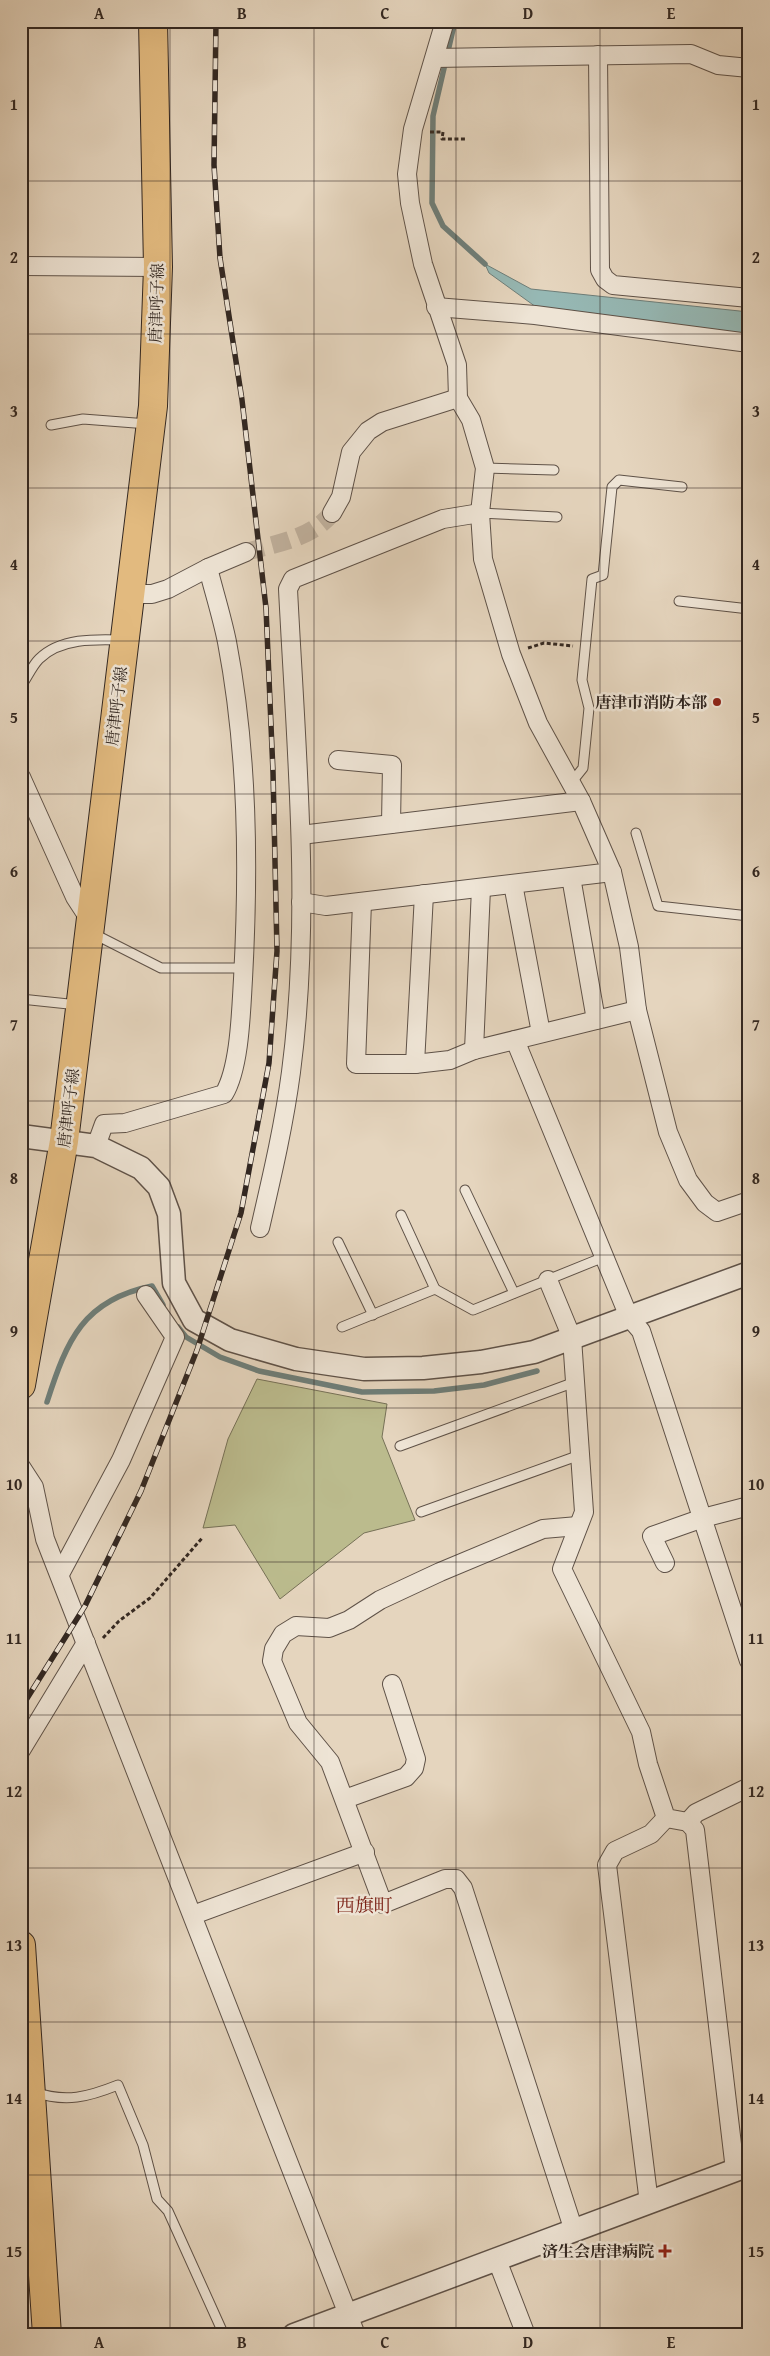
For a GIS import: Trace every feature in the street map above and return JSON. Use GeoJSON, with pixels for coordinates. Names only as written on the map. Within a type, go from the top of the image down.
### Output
{"type":"FeatureCollection","features":[{"type":"Feature","properties":{"kind":"main road","name":"唐津呼子線"},"geometry":{"type":"LineString","coordinates":[[21,1386],[64,1141],[151,424],[158,267],[153,21]]}},
{"type":"Feature","properties":{"kind":"main road"},"geometry":{"type":"LineString","coordinates":[[21,1945],[26,2092],[47,2335]]}},
{"type":"Feature","properties":{"kind":"street"},"geometry":{"type":"LineString","coordinates":[[445,21],[413,129],[407,174],[410,203],[423,264],[457,365],[458,398],[472,420],[485,468],[480,514],[483,559],[511,654],[538,723],[581,801],[612,872],[630,947],[637,1010],[668,1132],[688,1180],[704,1203],[717,1212],[749,1201]]}},
{"type":"Feature","properties":{"kind":"street"},"geometry":{"type":"LineString","coordinates":[[435,58],[691,54],[718,65],[749,68]]}},
{"type":"Feature","properties":{"kind":"street"},"geometry":{"type":"LineString","coordinates":[[598,55],[600,270],[606,279],[613,284],[749,298]]}},
{"type":"Feature","properties":{"kind":"street"},"geometry":{"type":"LineString","coordinates":[[21,266],[158,267]]}},
{"type":"Feature","properties":{"kind":"street"},"geometry":{"type":"LineString","coordinates":[[436,307],[535,314],[749,343]]}},
{"type":"Feature","properties":{"kind":"street"},"geometry":{"type":"LineString","coordinates":[[332,513],[341,497],[351,452],[368,431],[382,422],[458,398]]}},
{"type":"Feature","properties":{"kind":"street"},"geometry":{"type":"LineString","coordinates":[[260,1228],[279,1146],[291,1072],[302,902],[301,835],[288,589],[293,579],[443,519],[480,514]]}},
{"type":"Feature","properties":{"kind":"street"},"geometry":{"type":"LineString","coordinates":[[131,594],[152,594],[168,589],[208,568],[246,552]]}},
{"type":"Feature","properties":{"kind":"street"},"geometry":{"type":"LineString","coordinates":[[96,1146],[104,1124],[125,1123],[224,1094],[232,1080],[243,968],[246,909],[245,815],[239,730],[227,641],[208,568]]}},
{"type":"Feature","properties":{"kind":"street"},"geometry":{"type":"LineString","coordinates":[[338,760],[392,765],[391,824]]}},
{"type":"Feature","properties":{"kind":"street"},"geometry":{"type":"LineString","coordinates":[[21,777],[76,897],[90,920]]}},
{"type":"Feature","properties":{"kind":"street"},"geometry":{"type":"LineString","coordinates":[[301,835],[581,801]]}},
{"type":"Feature","properties":{"kind":"street"},"geometry":{"type":"LineString","coordinates":[[302,902],[326,906],[612,872]]}},
{"type":"Feature","properties":{"kind":"street"},"geometry":{"type":"LineString","coordinates":[[571,877],[596,1020]]}},
{"type":"Feature","properties":{"kind":"street"},"geometry":{"type":"LineString","coordinates":[[513,884],[541,1033]]}},
{"type":"Feature","properties":{"kind":"street"},"geometry":{"type":"LineString","coordinates":[[474,1050],[481,888]]}},
{"type":"Feature","properties":{"kind":"street"},"geometry":{"type":"LineString","coordinates":[[415,1064],[424,894]]}},
{"type":"Feature","properties":{"kind":"street"},"geometry":{"type":"LineString","coordinates":[[362,902],[356,1064],[415,1064],[450,1060],[474,1050],[637,1010]]}},
{"type":"Feature","properties":{"kind":"street"},"geometry":{"type":"LineString","coordinates":[[515,1040],[629,1317],[641,1330],[749,1661]]}},
{"type":"Feature","properties":{"kind":"street"},"geometry":{"type":"LineString","coordinates":[[21,1136],[96,1146],[141,1168],[159,1187],[169,1214],[174,1283],[194,1320],[230,1340],[296,1359],[364,1369],[422,1368],[482,1362],[534,1352],[749,1273]]}},
{"type":"Feature","properties":{"kind":"street"},"geometry":{"type":"LineString","coordinates":[[548,1280],[572,1338],[584,1512],[562,1569],[641,1732],[648,1764],[666,1818]]}},
{"type":"Feature","properties":{"kind":"street"},"geometry":{"type":"LineString","coordinates":[[60,1574],[121,1460],[175,1337],[146,1295]]}},
{"type":"Feature","properties":{"kind":"street"},"geometry":{"type":"LineString","coordinates":[[21,1466],[34,1487],[45,1539],[194,1915],[352,2325]]}},
{"type":"Feature","properties":{"kind":"street"},"geometry":{"type":"LineString","coordinates":[[665,1562],[652,1536],[703,1518],[749,1506]]}},
{"type":"Feature","properties":{"kind":"street"},"geometry":{"type":"LineString","coordinates":[[574,2231],[463,1888],[456,1878],[446,1879],[383,1904],[330,1762],[298,1724],[272,1661],[274,1649],[283,1634],[296,1626],[329,1628],[349,1620],[380,1600],[406,1588],[535,1533],[543,1530],[578,1526]]}},
{"type":"Feature","properties":{"kind":"street"},"geometry":{"type":"LineString","coordinates":[[21,1750],[86,1643]]}},
{"type":"Feature","properties":{"kind":"street"},"geometry":{"type":"LineString","coordinates":[[345,1799],[406,1776],[414,1768],[416,1759],[392,1684]]}},
{"type":"Feature","properties":{"kind":"street"},"geometry":{"type":"LineString","coordinates":[[688,1822],[696,1813],[749,1786]]}},
{"type":"Feature","properties":{"kind":"street"},"geometry":{"type":"LineString","coordinates":[[294,2335],[352,2325],[497,2260],[742,2168],[695,1830],[688,1822],[666,1818]]}},
{"type":"Feature","properties":{"kind":"street"},"geometry":{"type":"LineString","coordinates":[[649,2203],[607,1865],[615,1851],[651,1834],[666,1818]]}},
{"type":"Feature","properties":{"kind":"street"},"geometry":{"type":"LineString","coordinates":[[194,1915],[365,1852]]}},
{"type":"Feature","properties":{"kind":"street"},"geometry":{"type":"LineString","coordinates":[[497,2260],[526,2335]]}},
{"type":"Feature","properties":{"kind":"lane"},"geometry":{"type":"LineString","coordinates":[[51,425],[83,419],[151,424]]}},
{"type":"Feature","properties":{"kind":"lane"},"geometry":{"type":"LineString","coordinates":[[485,468],[554,470]]}},
{"type":"Feature","properties":{"kind":"lane"},"geometry":{"type":"LineString","coordinates":[[571,783],[583,768],[589,708],[582,680],[592,579],[603,575],[612,487],[619,480],[682,487]]}},
{"type":"Feature","properties":{"kind":"lane"},"geometry":{"type":"LineString","coordinates":[[480,514],[557,517]]}},
{"type":"Feature","properties":{"kind":"lane"},"geometry":{"type":"LineString","coordinates":[[679,602],[749,609]]}},
{"type":"Feature","properties":{"kind":"lane"},"geometry":{"type":"LineString","coordinates":[[21,686],[39,659],[61,646],[93,639],[124,640]]}},
{"type":"Feature","properties":{"kind":"lane"},"geometry":{"type":"LineString","coordinates":[[636,834],[658,906],[749,916]]}},
{"type":"Feature","properties":{"kind":"lane"},"geometry":{"type":"LineString","coordinates":[[90,920],[98,936],[161,968],[243,968]]}},
{"type":"Feature","properties":{"kind":"lane"},"geometry":{"type":"LineString","coordinates":[[21,999],[80,1005]]}},
{"type":"Feature","properties":{"kind":"lane"},"geometry":{"type":"LineString","coordinates":[[465,1190],[514,1294]]}},
{"type":"Feature","properties":{"kind":"lane"},"geometry":{"type":"LineString","coordinates":[[401,1215],[435,1289],[472,1310],[604,1257]]}},
{"type":"Feature","properties":{"kind":"lane"},"geometry":{"type":"LineString","coordinates":[[338,1242],[373,1315]]}},
{"type":"Feature","properties":{"kind":"lane"},"geometry":{"type":"LineString","coordinates":[[342,1327],[435,1289]]}},
{"type":"Feature","properties":{"kind":"lane"},"geometry":{"type":"LineString","coordinates":[[400,1446],[575,1382]]}},
{"type":"Feature","properties":{"kind":"lane"},"geometry":{"type":"LineString","coordinates":[[421,1512],[580,1454]]}},
{"type":"Feature","properties":{"kind":"lane"},"geometry":{"type":"LineString","coordinates":[[26,2092],[50,2097],[86,2097],[118,2085],[143,2145],[158,2199],[168,2211],[224,2335]]}},
{"type":"Feature","properties":{"kind":"path"},"geometry":{"type":"LineString","coordinates":[[424,132],[443,132],[442,139],[465,139]]}},
{"type":"Feature","properties":{"kind":"path"},"geometry":{"type":"LineString","coordinates":[[511,654],[544,643],[585,647]]}},
{"type":"Feature","properties":{"kind":"path"},"geometry":{"type":"LineString","coordinates":[[86,1643],[94,1648],[119,1621],[150,1598],[204,1537]]}},
{"type":"Feature","properties":{"kind":"green space"},"geometry":{"type":"Polygon","coordinates":[[[257,1379],[387,1404],[382,1437],[415,1520],[364,1533],[280,1599],[235,1525],[203,1528],[228,1439],[257,1379]]]}},
{"type":"Feature","properties":{"kind":"water"},"geometry":{"type":"Polygon","coordinates":[[[485,264],[531,289],[749,312],[749,335],[536,307],[489,273],[485,264]]]}},
{"type":"Feature","properties":{"kind":"waterway"},"geometry":{"type":"LineString","coordinates":[[455,21],[433,116],[432,203],[443,226],[485,264]]}},
{"type":"Feature","properties":{"kind":"waterway"},"geometry":{"type":"LineString","coordinates":[[47,1402],[54,1380],[71,1342],[81,1326],[94,1313],[109,1301],[128,1292],[152,1286],[163,1305]]}},
{"type":"Feature","properties":{"kind":"waterway"},"geometry":{"type":"LineString","coordinates":[[178,1327],[186,1337],[220,1357],[259,1371],[362,1392],[434,1391],[484,1385],[537,1371]]}},
{"type":"Feature","properties":{"kind":"tunnel"},"geometry":{"type":"LineString","coordinates":[[246,552],[293,539],[314,529],[332,513]]}},
{"type":"Feature","properties":{"kind":"railway"},"geometry":{"type":"LineString","coordinates":[[21,1708],[85,1606],[141,1491],[197,1350],[241,1213],[269,1063],[277,951],[273,772],[266,608],[242,400],[220,258],[214,165],[216,21]]}},
{"type":"Feature","properties":{"kind":"place","name":"唐津市消防本部"},"geometry":{"type":"Point","coordinates":[717,702]}},
{"type":"Feature","properties":{"kind":"place","name":"済生会唐津病院"},"geometry":{"type":"Point","coordinates":[665,2251]}},
{"type":"Feature","properties":{"kind":"district","name":"西旗町"},"geometry":{"type":"Point","coordinates":[364,1905]}}]}
